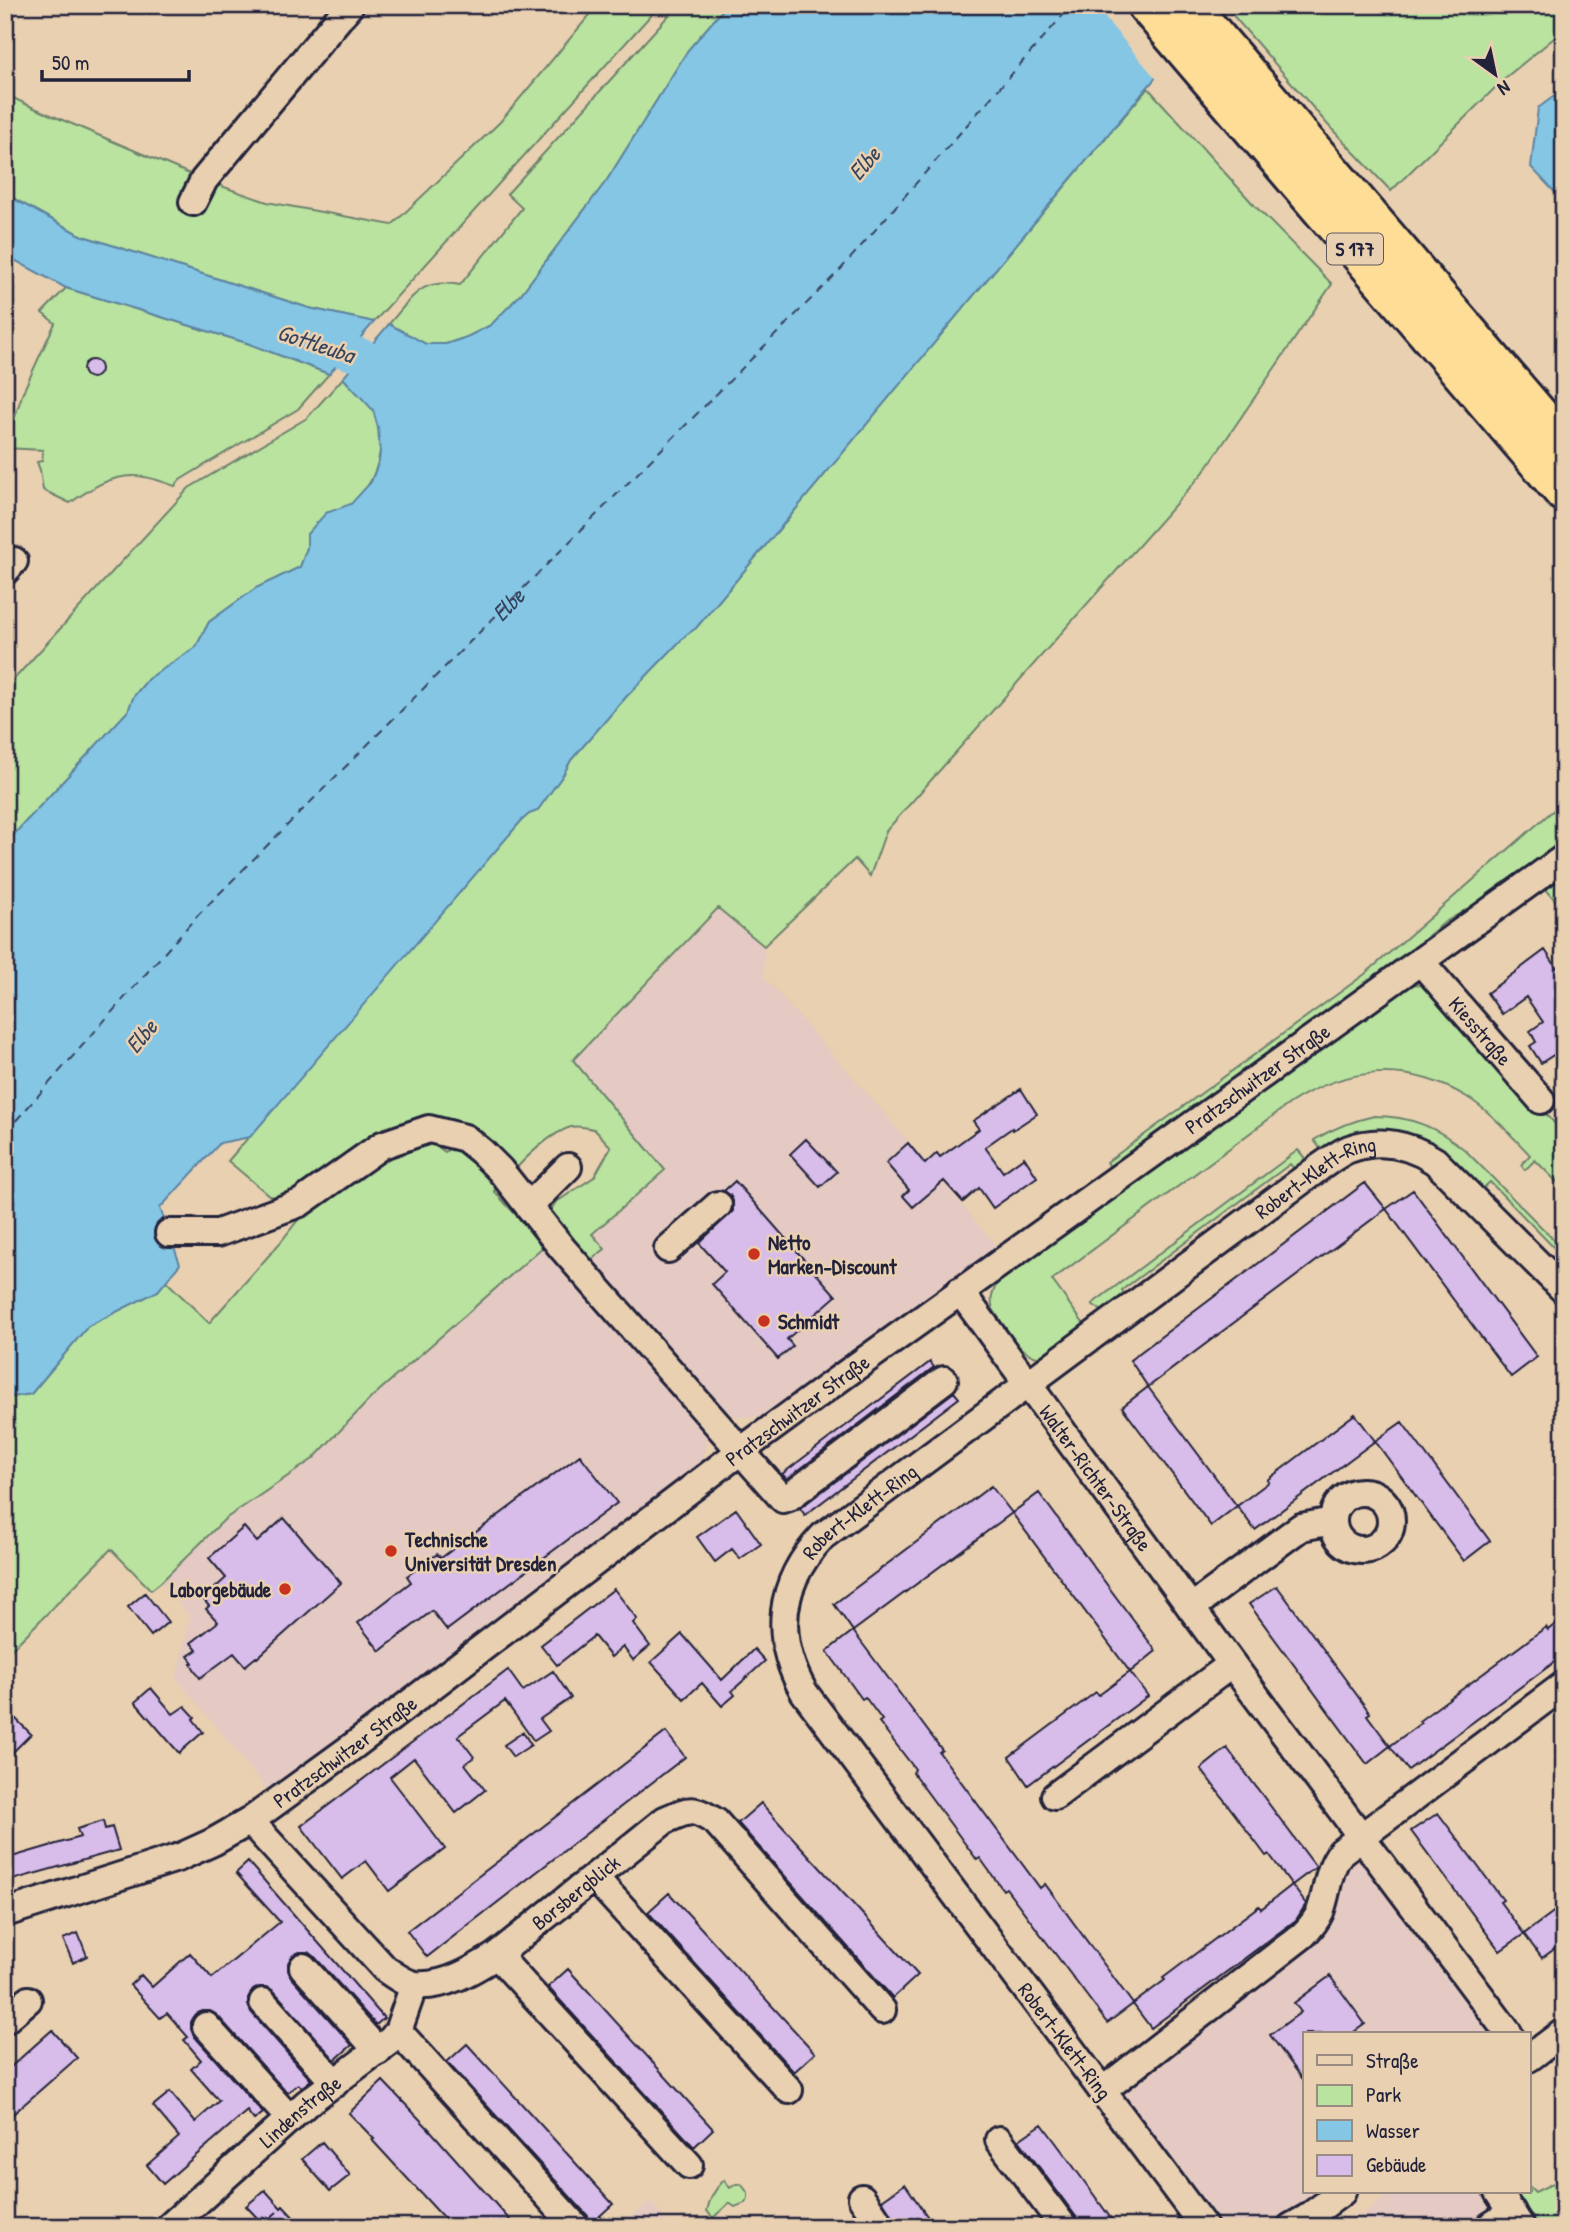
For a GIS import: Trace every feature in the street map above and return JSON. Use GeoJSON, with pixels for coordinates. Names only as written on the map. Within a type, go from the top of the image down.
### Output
{"type":"FeatureCollection","features":[{"type":"Feature","properties":{"kind":"highway","name":"S 177"},"geometry":{"type":"LineString","coordinates":[[1147,5],[1564,492]]}},
{"type":"Feature","properties":{"kind":"highway","name":"S 177"},"geometry":{"type":"LineString","coordinates":[[1188,5],[1564,445]]}},
{"type":"Feature","properties":{"kind":"street"},"geometry":{"type":"LineString","coordinates":[[193,201],[204,180],[350,5]]}},
{"type":"Feature","properties":{"kind":"street","name":"Pratzschwitzer Straße"},"geometry":{"type":"LineString","coordinates":[[5,1913],[180,1857],[250,1821],[356,1744],[742,1451],[960,1291],[1564,858]]}},
{"type":"Feature","properties":{"kind":"street","name":"Kiesstraße"},"geometry":{"type":"LineString","coordinates":[[1421,962],[1541,1100]]}},
{"type":"Feature","properties":{"kind":"street"},"geometry":{"type":"LineString","coordinates":[[169,1233],[218,1233],[300,1203],[382,1145],[429,1129],[465,1138],[481,1150],[562,1248],[783,1499],[944,1380]]}},
{"type":"Feature","properties":{"kind":"street","name":"Robert-Klett-Ring"},"geometry":{"type":"LineString","coordinates":[[1204,2227],[804,1692],[792,1672],[783,1635],[789,1589],[809,1549],[823,1536],[1320,1167],[1348,1149],[1374,1144],[1399,1144],[1418,1150],[1435,1161],[1564,1290]]}},
{"type":"Feature","properties":{"kind":"street"},"geometry":{"type":"LineString","coordinates":[[529,1206],[568,1167]]}},
{"type":"Feature","properties":{"kind":"street"},"geometry":{"type":"LineString","coordinates":[[668,1249],[718,1205]]}},
{"type":"Feature","properties":{"kind":"street","name":"Walter-Richter-Straße"},"geometry":{"type":"LineString","coordinates":[[960,1291],[1232,1664],[1507,2032]]}},
{"type":"Feature","properties":{"kind":"street"},"geometry":{"type":"LineString","coordinates":[[1191,1608],[1301,1527],[1333,1521]]}},
{"type":"Feature","properties":{"kind":"street"},"geometry":{"type":"LineString","coordinates":[[1055,1796],[1232,1664]]}},
{"type":"Feature","properties":{"kind":"street"},"geometry":{"type":"LineString","coordinates":[[1102,2091],[1303,1935],[1320,1912],[1335,1860],[1342,1852],[1564,1685]]}},
{"type":"Feature","properties":{"kind":"street","name":"Borsbergblick"},"geometry":{"type":"LineString","coordinates":[[414,1984],[442,1982],[469,1973],[497,1955],[665,1820],[686,1811],[699,1811],[716,1822],[881,2010]]}},
{"type":"Feature","properties":{"kind":"street"},"geometry":{"type":"LineString","coordinates":[[250,1821],[385,1969],[401,1980],[414,1984]]}},
{"type":"Feature","properties":{"kind":"street"},"geometry":{"type":"LineString","coordinates":[[594,1877],[789,2090]]}},
{"type":"Feature","properties":{"kind":"street"},"geometry":{"type":"LineString","coordinates":[[497,1955],[689,2165]]}},
{"type":"Feature","properties":{"kind":"street"},"geometry":{"type":"LineString","coordinates":[[303,1967],[378,2051]]}},
{"type":"Feature","properties":{"kind":"street","name":"Lindenstraße"},"geometry":{"type":"LineString","coordinates":[[169,2227],[289,2119],[378,2051],[398,2031],[414,1984]]}},
{"type":"Feature","properties":{"kind":"street"},"geometry":{"type":"LineString","coordinates":[[5,2020],[28,2000]]}},
{"type":"Feature","properties":{"kind":"street"},"geometry":{"type":"LineString","coordinates":[[263,2002],[335,2083]]}},
{"type":"Feature","properties":{"kind":"street"},"geometry":{"type":"LineString","coordinates":[[206,2026],[289,2119]]}},
{"type":"Feature","properties":{"kind":"street"},"geometry":{"type":"LineString","coordinates":[[398,2031],[576,2227]]}},
{"type":"Feature","properties":{"kind":"street"},"geometry":{"type":"LineString","coordinates":[[1530,2057],[1564,2032]]}},
{"type":"Feature","properties":{"kind":"street"},"geometry":{"type":"LineString","coordinates":[[999,2140],[1064,2227]]}},
{"type":"Feature","properties":{"kind":"street"},"geometry":{"type":"LineString","coordinates":[[1291,2227],[1339,2194]]}},
{"type":"Feature","properties":{"kind":"street"},"geometry":{"type":"LineString","coordinates":[[862,2198],[882,2227]]}},
{"type":"Feature","properties":{"kind":"street"},"geometry":{"type":"LineString","coordinates":[[1489,2227],[1510,2210]]}},
{"type":"Feature","properties":{"kind":"shaded area"},"geometry":{"type":"Polygon","coordinates":[[[719,908],[764,946],[764,977],[901,1132],[999,1249],[768,1417],[736,1417],[712,1403],[587,1263],[592,1234],[665,1170],[573,1060],[719,908]]]}},
{"type":"Feature","properties":{"kind":"shaded area","name":"Technische Universität Dresden"},"geometry":{"type":"Polygon","coordinates":[[[544,1246],[693,1417],[708,1439],[703,1460],[691,1475],[270,1793],[176,1678],[190,1616],[160,1583],[225,1519],[313,1459],[372,1397],[544,1246]]]}},
{"type":"Feature","properties":{"kind":"shaded area"},"geometry":{"type":"Polygon","coordinates":[[[1359,1847],[1496,2032],[1303,2032],[1303,2194],[1314,2194],[1302,2207],[1269,2227],[1216,2227],[1116,2094],[1299,1948],[1336,1877],[1359,1847]]]}},
{"type":"Feature","properties":{"kind":"shaded area"},"geometry":{"type":"Polygon","coordinates":[[[1389,2194],[1493,2194],[1516,2227],[1346,2227],[1389,2194]]]}},
{"type":"Feature","properties":{"kind":"shaded area"},"geometry":{"type":"Polygon","coordinates":[[[651,2201],[671,2227],[617,2227],[651,2201]]]}},
{"type":"Feature","properties":{"kind":"green space"},"geometry":{"type":"Polygon","coordinates":[[[598,5],[660,5],[374,322],[309,308],[80,235],[5,194],[5,94],[204,180],[267,202],[392,225],[500,122],[598,5]]]}},
{"type":"Feature","properties":{"kind":"green space"},"geometry":{"type":"Polygon","coordinates":[[[678,5],[727,5],[688,50],[607,180],[521,294],[491,325],[446,344],[425,344],[389,324],[418,291],[435,284],[460,285],[522,208],[507,194],[678,5]]]}},
{"type":"Feature","properties":{"kind":"green space"},"geometry":{"type":"Polygon","coordinates":[[[1224,5],[1564,5],[1564,30],[1505,78],[1391,191],[1328,125],[1224,5]]]}},
{"type":"Feature","properties":{"kind":"green space"},"geometry":{"type":"Polygon","coordinates":[[[1148,88],[1255,206],[1332,284],[1203,473],[886,831],[870,876],[855,859],[764,946],[718,908],[573,1060],[665,1170],[592,1234],[605,1249],[587,1263],[549,1214],[555,1203],[594,1177],[611,1147],[594,1129],[577,1126],[547,1140],[513,1172],[437,1123],[297,1195],[271,1197],[228,1161],[521,821],[537,811],[571,760],[626,697],[696,628],[1148,88]]]}},
{"type":"Feature","properties":{"kind":"green space"},"geometry":{"type":"Polygon","coordinates":[[[66,288],[247,343],[329,374],[298,409],[180,480],[175,486],[146,477],[127,476],[101,484],[70,503],[43,490],[37,462],[42,461],[43,450],[5,448],[23,392],[55,323],[42,313],[66,288]]]}},
{"type":"Feature","properties":{"kind":"green space"},"geometry":{"type":"Polygon","coordinates":[[[343,378],[373,410],[380,434],[378,460],[361,496],[352,504],[326,513],[300,567],[256,588],[209,622],[196,647],[148,679],[134,696],[128,711],[5,844],[5,689],[189,488],[307,418],[343,378]]]}},
{"type":"Feature","properties":{"kind":"green space"},"geometry":{"type":"Polygon","coordinates":[[[1564,801],[1564,841],[1507,886],[1445,922],[1429,935],[1411,957],[1112,1170],[1107,1162],[1365,974],[1564,801]]]}},
{"type":"Feature","properties":{"kind":"green space"},"geometry":{"type":"Polygon","coordinates":[[[1564,876],[1564,911],[1545,888],[1564,876]]]}},
{"type":"Feature","properties":{"kind":"green space"},"geometry":{"type":"Polygon","coordinates":[[[1415,984],[1431,987],[1442,995],[1564,1134],[1564,1189],[1535,1160],[1525,1170],[1521,1165],[1530,1155],[1515,1139],[1476,1103],[1445,1085],[1400,1074],[1377,1073],[1332,1082],[1289,1104],[1052,1280],[1084,1328],[1049,1359],[1029,1354],[1015,1342],[992,1305],[993,1293],[1001,1278],[1406,986],[1415,984]]]}},
{"type":"Feature","properties":{"kind":"green space"},"geometry":{"type":"Polygon","coordinates":[[[1374,1116],[1399,1118],[1422,1124],[1455,1142],[1564,1250],[1564,1258],[1490,1182],[1480,1191],[1444,1156],[1327,1150],[1319,1147],[1314,1140],[1343,1125],[1374,1116]]]}},
{"type":"Feature","properties":{"kind":"green space"},"geometry":{"type":"Polygon","coordinates":[[[443,1138],[438,1147],[445,1152],[457,1142],[501,1183],[494,1191],[544,1246],[372,1397],[313,1459],[225,1519],[151,1590],[111,1549],[5,1656],[5,1398],[31,1394],[88,1326],[158,1291],[166,1281],[209,1323],[324,1192],[385,1149],[443,1138]]]}},
{"type":"Feature","properties":{"kind":"green space"},"geometry":{"type":"Polygon","coordinates":[[[1298,1150],[1304,1157],[1305,1164],[1299,1174],[1290,1164],[1122,1290],[1129,1301],[1105,1313],[1092,1304],[1298,1150]]]}},
{"type":"Feature","properties":{"kind":"green space"},"geometry":{"type":"Polygon","coordinates":[[[1564,2178],[1564,2227],[1526,2227],[1504,2194],[1530,2194],[1530,2187],[1535,2192],[1564,2178]]]}},
{"type":"Feature","properties":{"kind":"green space"},"geometry":{"type":"Polygon","coordinates":[[[724,2180],[730,2188],[741,2184],[748,2193],[748,2199],[735,2207],[729,2203],[713,2218],[707,2211],[708,2207],[713,2194],[724,2180]]]}},
{"type":"Feature","properties":{"kind":"water","name":"Elbe"},"geometry":{"type":"Polygon","coordinates":[[[727,5],[1217,5],[696,628],[626,697],[571,760],[537,811],[521,821],[250,1137],[220,1143],[160,1208],[180,1264],[158,1291],[88,1326],[31,1394],[5,1398],[5,844],[128,711],[134,696],[148,679],[196,647],[209,622],[256,588],[300,567],[307,548],[307,534],[326,513],[351,504],[371,482],[379,461],[378,428],[373,410],[343,378],[389,324],[426,344],[446,344],[491,325],[521,294],[607,180],[688,50],[727,5]]]}},
{"type":"Feature","properties":{"kind":"water"},"geometry":{"type":"Polygon","coordinates":[[[1564,89],[1564,202],[1531,167],[1538,108],[1564,89]]]}},
{"type":"Feature","properties":{"kind":"water"},"geometry":{"type":"Polygon","coordinates":[[[5,194],[80,235],[309,308],[374,322],[329,374],[247,343],[66,288],[5,255],[5,194]]]}},
{"type":"Feature","properties":{"kind":"pier"},"geometry":{"type":"Polygon","coordinates":[[[1094,5],[1221,6],[1158,81],[1094,5]]]}},
{"type":"Feature","properties":{"kind":"building"},"geometry":{"type":"Polygon","coordinates":[[[92,360],[98,363],[101,369],[98,375],[92,378],[86,375],[83,369],[86,363],[92,360]]]}},
{"type":"Feature","properties":{"kind":"building"},"geometry":{"type":"Polygon","coordinates":[[[1545,950],[1557,968],[1564,963],[1564,1048],[1541,1063],[1530,1046],[1536,1042],[1530,1031],[1543,1022],[1526,997],[1502,1014],[1487,993],[1545,950]]]}},
{"type":"Feature","properties":{"kind":"building"},"geometry":{"type":"Polygon","coordinates":[[[1021,1089],[1037,1114],[985,1147],[1003,1172],[1024,1157],[1037,1177],[993,1208],[979,1188],[963,1202],[944,1181],[913,1207],[903,1196],[909,1190],[886,1163],[908,1143],[925,1164],[937,1153],[940,1157],[979,1129],[973,1121],[1021,1089]]]}},
{"type":"Feature","properties":{"kind":"building"},"geometry":{"type":"Polygon","coordinates":[[[806,1139],[837,1172],[820,1187],[790,1154],[806,1139]]]}},
{"type":"Feature","properties":{"kind":"building","name":"Netto Marken-Discount"},"geometry":{"type":"Polygon","coordinates":[[[735,1181],[836,1296],[787,1339],[793,1346],[778,1359],[712,1284],[725,1272],[699,1243],[733,1211],[733,1201],[724,1191],[735,1181]]]}},
{"type":"Feature","properties":{"kind":"building"},"geometry":{"type":"Polygon","coordinates":[[[1365,1183],[1386,1209],[1148,1387],[1130,1360],[1365,1183]]]}},
{"type":"Feature","properties":{"kind":"building"},"geometry":{"type":"Polygon","coordinates":[[[1413,1190],[1537,1357],[1511,1377],[1386,1209],[1413,1190]]]}},
{"type":"Feature","properties":{"kind":"building"},"geometry":{"type":"Polygon","coordinates":[[[930,1362],[934,1367],[787,1479],[782,1474],[930,1362]]]}},
{"type":"Feature","properties":{"kind":"building"},"geometry":{"type":"Polygon","coordinates":[[[1148,1387],[1237,1506],[1211,1526],[1122,1407],[1148,1387]]]}},
{"type":"Feature","properties":{"kind":"building"},"geometry":{"type":"Polygon","coordinates":[[[954,1392],[959,1398],[805,1515],[800,1508],[954,1392]]]}},
{"type":"Feature","properties":{"kind":"building"},"geometry":{"type":"Polygon","coordinates":[[[1355,1414],[1375,1441],[1255,1530],[1237,1506],[1355,1414]]]}},
{"type":"Feature","properties":{"kind":"building"},"geometry":{"type":"Polygon","coordinates":[[[1402,1422],[1490,1541],[1464,1561],[1375,1441],[1402,1422]]]}},
{"type":"Feature","properties":{"kind":"building"},"geometry":{"type":"Polygon","coordinates":[[[580,1455],[617,1503],[447,1630],[432,1611],[380,1651],[358,1623],[411,1582],[407,1576],[437,1554],[441,1558],[580,1455]]]}},
{"type":"Feature","properties":{"kind":"building"},"geometry":{"type":"Polygon","coordinates":[[[991,1486],[1012,1513],[853,1631],[834,1604],[991,1486]]]}},
{"type":"Feature","properties":{"kind":"building"},"geometry":{"type":"Polygon","coordinates":[[[1039,1493],[1156,1651],[1130,1672],[1012,1513],[1039,1493]]]}},
{"type":"Feature","properties":{"kind":"building"},"geometry":{"type":"Polygon","coordinates":[[[736,1509],[761,1544],[740,1559],[732,1549],[715,1562],[697,1537],[736,1509]]]}},
{"type":"Feature","properties":{"kind":"building","name":"Laborgebäude"},"geometry":{"type":"Polygon","coordinates":[[[284,1518],[341,1583],[257,1658],[245,1666],[234,1653],[200,1678],[188,1656],[197,1650],[191,1643],[218,1622],[206,1609],[209,1606],[203,1599],[226,1578],[209,1558],[244,1527],[257,1542],[284,1518]]]}},
{"type":"Feature","properties":{"kind":"building"},"geometry":{"type":"Polygon","coordinates":[[[1277,1586],[1370,1713],[1367,1715],[1390,1746],[1367,1764],[1249,1604],[1277,1586]]]}},
{"type":"Feature","properties":{"kind":"building"},"geometry":{"type":"Polygon","coordinates":[[[614,1589],[637,1619],[633,1623],[650,1646],[633,1660],[623,1647],[611,1657],[594,1636],[557,1665],[541,1645],[614,1589]]]}},
{"type":"Feature","properties":{"kind":"building"},"geometry":{"type":"Polygon","coordinates":[[[145,1593],[168,1622],[151,1636],[128,1607],[145,1593]]]}},
{"type":"Feature","properties":{"kind":"building"},"geometry":{"type":"Polygon","coordinates":[[[1558,1622],[1564,1631],[1564,1655],[1408,1770],[1390,1746],[1421,1723],[1419,1721],[1546,1627],[1548,1630],[1558,1622]]]}},
{"type":"Feature","properties":{"kind":"building"},"geometry":{"type":"Polygon","coordinates":[[[853,1631],[1040,1888],[1045,1884],[1133,2004],[1107,2023],[1006,1888],[1003,1890],[980,1858],[977,1860],[913,1773],[915,1769],[879,1722],[882,1720],[865,1697],[862,1699],[827,1651],[853,1631]]]}},
{"type":"Feature","properties":{"kind":"building"},"geometry":{"type":"Polygon","coordinates":[[[682,1634],[722,1680],[754,1649],[765,1661],[732,1691],[735,1695],[722,1706],[702,1683],[684,1699],[651,1662],[682,1634]]]}},
{"type":"Feature","properties":{"kind":"building"},"geometry":{"type":"Polygon","coordinates":[[[508,1670],[523,1691],[553,1671],[571,1698],[540,1719],[549,1731],[534,1741],[505,1701],[458,1736],[474,1757],[465,1764],[485,1790],[456,1813],[414,1758],[390,1777],[445,1849],[389,1891],[366,1861],[342,1879],[301,1826],[508,1670]]]}},
{"type":"Feature","properties":{"kind":"building"},"geometry":{"type":"Polygon","coordinates":[[[1130,1672],[1148,1696],[1028,1785],[1009,1757],[1096,1692],[1099,1695],[1130,1672]]]}},
{"type":"Feature","properties":{"kind":"building"},"geometry":{"type":"Polygon","coordinates":[[[151,1688],[173,1714],[185,1706],[203,1732],[179,1753],[135,1702],[151,1688]]]}},
{"type":"Feature","properties":{"kind":"building"},"geometry":{"type":"Polygon","coordinates":[[[5,1708],[31,1734],[5,1760],[5,1708]]]}},
{"type":"Feature","properties":{"kind":"building"},"geometry":{"type":"Polygon","coordinates":[[[523,1732],[531,1745],[513,1757],[504,1745],[523,1732]]]}},
{"type":"Feature","properties":{"kind":"building"},"geometry":{"type":"Polygon","coordinates":[[[666,1732],[685,1757],[427,1957],[407,1931],[666,1732]]]}},
{"type":"Feature","properties":{"kind":"building"},"geometry":{"type":"Polygon","coordinates":[[[1227,1748],[1316,1867],[1292,1885],[1269,1854],[1266,1856],[1201,1769],[1227,1748]]]}},
{"type":"Feature","properties":{"kind":"building"},"geometry":{"type":"Polygon","coordinates":[[[761,1803],[918,1975],[893,1998],[738,1823],[761,1803]]]}},
{"type":"Feature","properties":{"kind":"building"},"geometry":{"type":"Polygon","coordinates":[[[1438,1813],[1503,1900],[1500,1902],[1524,1934],[1500,1951],[1411,1831],[1438,1813]]]}},
{"type":"Feature","properties":{"kind":"building"},"geometry":{"type":"Polygon","coordinates":[[[103,1821],[105,1829],[112,1827],[119,1850],[5,1882],[5,1859],[80,1837],[77,1829],[103,1821]]]}},
{"type":"Feature","properties":{"kind":"building"},"geometry":{"type":"Polygon","coordinates":[[[248,1862],[384,2018],[376,2025],[309,1952],[293,1955],[288,1963],[291,1977],[352,2045],[335,2060],[274,1991],[267,1987],[253,1990],[248,1998],[251,2012],[311,2080],[302,2087],[298,2084],[287,2093],[217,2015],[210,2011],[196,2014],[191,2022],[194,2036],[263,2113],[254,2120],[247,2111],[163,2184],[147,2165],[179,2137],[153,2106],[170,2092],[195,2122],[219,2101],[191,2069],[201,2060],[184,2040],[188,2037],[167,2013],[160,2018],[130,1985],[141,1975],[152,1987],[190,1953],[212,1978],[280,1922],[236,1873],[248,1862]]]}},
{"type":"Feature","properties":{"kind":"building"},"geometry":{"type":"Polygon","coordinates":[[[1292,1885],[1306,1904],[1296,1920],[1151,2028],[1133,2004],[1165,1980],[1163,1978],[1259,1906],[1261,1909],[1292,1885]]]}},
{"type":"Feature","properties":{"kind":"building"},"geometry":{"type":"Polygon","coordinates":[[[669,1893],[815,2053],[794,2072],[648,1912],[669,1893]]]}},
{"type":"Feature","properties":{"kind":"building"},"geometry":{"type":"Polygon","coordinates":[[[1564,1904],[1564,1942],[1542,1958],[1524,1934],[1564,1904]]]}},
{"type":"Feature","properties":{"kind":"building"},"geometry":{"type":"Polygon","coordinates":[[[78,1933],[87,1956],[73,1963],[63,1939],[78,1933]]]}},
{"type":"Feature","properties":{"kind":"building"},"geometry":{"type":"Polygon","coordinates":[[[568,1969],[713,2129],[694,2147],[548,1987],[568,1969]]]}},
{"type":"Feature","properties":{"kind":"building"},"geometry":{"type":"Polygon","coordinates":[[[1330,1976],[1365,2024],[1354,2032],[1303,2032],[1303,2079],[1270,2035],[1301,2012],[1294,2003],[1330,1976]]]}},
{"type":"Feature","properties":{"kind":"building"},"geometry":{"type":"Polygon","coordinates":[[[52,2030],[77,2058],[5,2121],[5,2072],[52,2030]]]}},
{"type":"Feature","properties":{"kind":"building"},"geometry":{"type":"Polygon","coordinates":[[[467,2044],[613,2204],[591,2224],[588,2216],[447,2062],[467,2044]]]}},
{"type":"Feature","properties":{"kind":"building"},"geometry":{"type":"Polygon","coordinates":[[[383,2081],[516,2227],[452,2227],[372,2140],[374,2139],[349,2113],[383,2081]]]}},
{"type":"Feature","properties":{"kind":"building"},"geometry":{"type":"Polygon","coordinates":[[[1042,2124],[1117,2227],[1081,2227],[1019,2140],[1042,2124]]]}},
{"type":"Feature","properties":{"kind":"building"},"geometry":{"type":"Polygon","coordinates":[[[322,2142],[350,2175],[330,2191],[302,2159],[322,2142]]]}},
{"type":"Feature","properties":{"kind":"building"},"geometry":{"type":"Polygon","coordinates":[[[905,2184],[935,2227],[899,2227],[882,2200],[905,2184]]]}},
{"type":"Feature","properties":{"kind":"building"},"geometry":{"type":"Polygon","coordinates":[[[265,2190],[295,2219],[286,2227],[280,2227],[271,2217],[263,2224],[246,2206],[265,2190]]]}},
{"type":"Feature","properties":{"kind":"waterway","name":"Gottleuba"},"geometry":{"type":"LineString","coordinates":[[302,338],[361,356],[403,377]]}},
{"type":"Feature","properties":{"kind":"ferry route"},"geometry":{"type":"LineString","coordinates":[[5,1133],[197,916],[841,269],[1072,5]]}},
{"type":"Feature","properties":{"kind":"place","name":"Netto Marken-Discount"},"geometry":{"type":"Point","coordinates":[754,1254]}},
{"type":"Feature","properties":{"kind":"place","name":"Schmidt"},"geometry":{"type":"Point","coordinates":[764,1321]}},
{"type":"Feature","properties":{"kind":"place","name":"Technische Universität Dresden"},"geometry":{"type":"Point","coordinates":[391,1551]}},
{"type":"Feature","properties":{"kind":"place","name":"Laborgebäude"},"geometry":{"type":"Point","coordinates":[285,1589]}}]}
